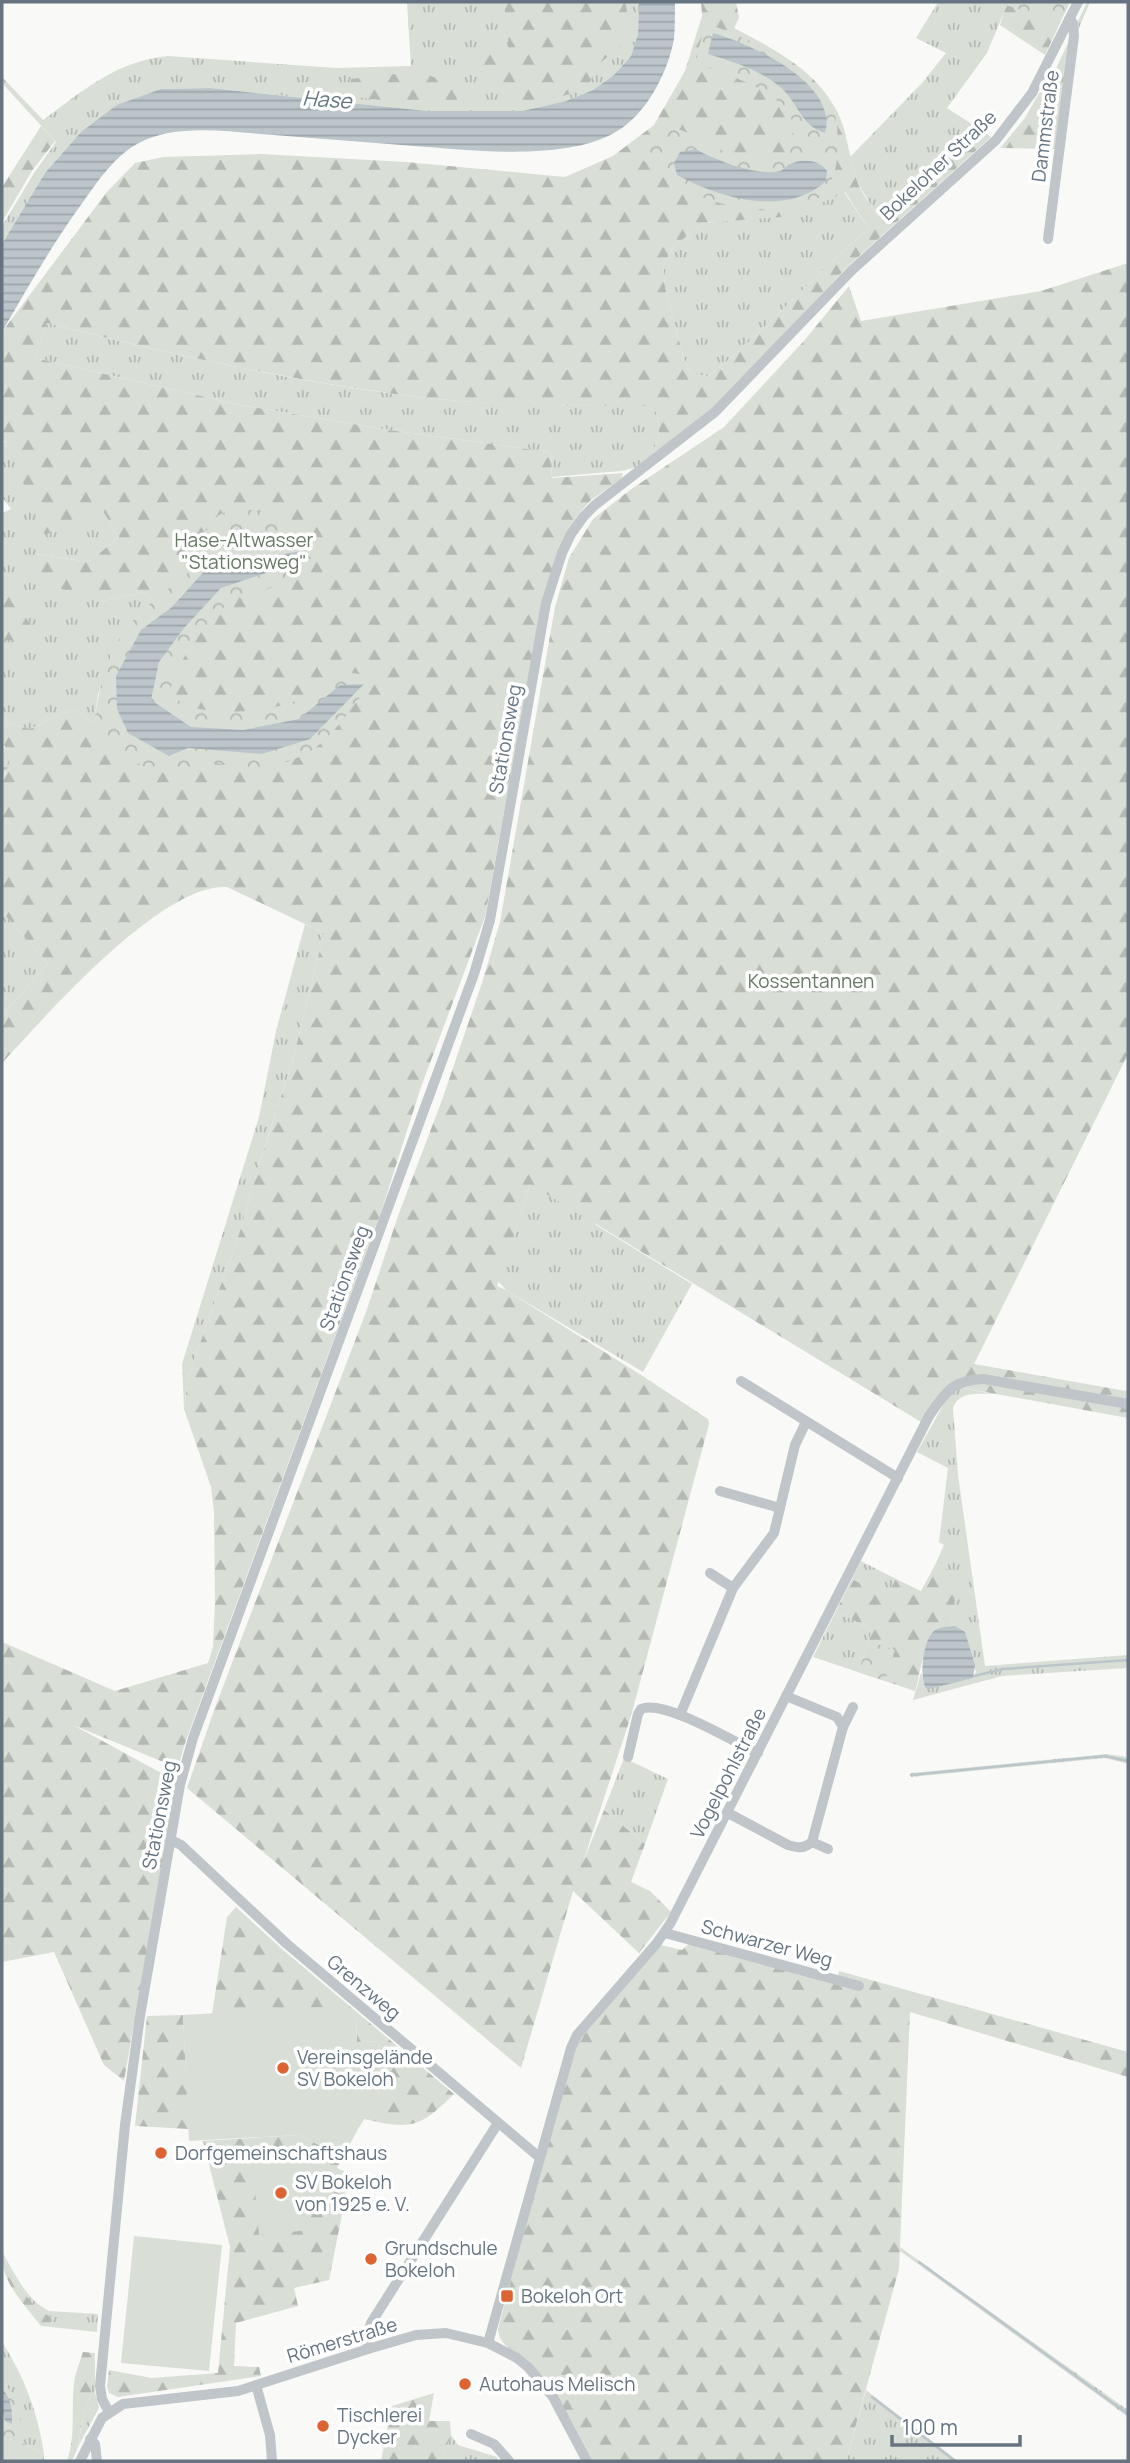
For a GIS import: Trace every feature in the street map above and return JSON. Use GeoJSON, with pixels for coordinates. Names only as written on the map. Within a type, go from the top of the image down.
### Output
{"type":"FeatureCollection","features":[{"type":"Feature","properties":{"kind":"street","name":"Bokeloher Straße"},"geometry":{"type":"LineString","coordinates":[[851,271],[996,140],[1032,93],[1078,2]]}},
{"type":"Feature","properties":{"kind":"street","name":"Dammstraße"},"geometry":{"type":"LineString","coordinates":[[1048,239],[1074,36],[1073,23],[1069,20]]}},
{"type":"Feature","properties":{"kind":"street","name":"Stationsweg"},"geometry":{"type":"LineString","coordinates":[[109,2412],[102,2399],[100,2386],[125,2125],[140,2016],[180,1784],[193,1738],[383,1224],[491,920],[547,603],[562,553],[571,534],[595,505],[715,412],[851,271]]}},
{"type":"Feature","properties":{"kind":"street","name":"Vogelpohlstraße"},"geometry":{"type":"LineString","coordinates":[[488,2343],[539,2157],[577,2035],[665,1933],[934,1408],[954,1385],[968,1380],[983,1380],[1128,1404]]}},
{"type":"Feature","properties":{"kind":"street"},"geometry":{"type":"LineString","coordinates":[[741,1381],[898,1478]]}},
{"type":"Feature","properties":{"kind":"street"},"geometry":{"type":"LineString","coordinates":[[680,1715],[733,1588],[774,1533],[795,1445],[806,1422]]}},
{"type":"Feature","properties":{"kind":"street"},"geometry":{"type":"LineString","coordinates":[[720,1491],[780,1508]]}},
{"type":"Feature","properties":{"kind":"street"},"geometry":{"type":"LineString","coordinates":[[710,1573],[733,1588]]}},
{"type":"Feature","properties":{"kind":"street"},"geometry":{"type":"LineString","coordinates":[[786,1696],[836,1717],[843,1727]]}},
{"type":"Feature","properties":{"kind":"street"},"geometry":{"type":"LineString","coordinates":[[628,1757],[641,1709],[650,1706],[680,1715],[758,1753]]}},
{"type":"Feature","properties":{"kind":"street"},"geometry":{"type":"LineString","coordinates":[[728,1813],[788,1845],[807,1847],[812,1842],[843,1727],[853,1707]]}},
{"type":"Feature","properties":{"kind":"street","name":"Grenzweg"},"geometry":{"type":"LineString","coordinates":[[171,1840],[181,1845],[287,1944],[539,2157]]}},
{"type":"Feature","properties":{"kind":"street"},"geometry":{"type":"LineString","coordinates":[[812,1842],[828,1849]]}},
{"type":"Feature","properties":{"kind":"street","name":"Schwarzer Weg"},"geometry":{"type":"LineString","coordinates":[[665,1933],[859,1986]]}},
{"type":"Feature","properties":{"kind":"street"},"geometry":{"type":"LineString","coordinates":[[368,2348],[366,2338],[371,2323],[498,2123]]}},
{"type":"Feature","properties":{"kind":"street","name":"Römerstraße"},"geometry":{"type":"LineString","coordinates":[[109,2412],[131,2402],[238,2391],[368,2348],[416,2335],[446,2333],[488,2343],[517,2358],[542,2381],[553,2397],[587,2461]]}},
{"type":"Feature","properties":{"kind":"street"},"geometry":{"type":"LineString","coordinates":[[257,2385],[270,2435],[272,2461]]}},
{"type":"Feature","properties":{"kind":"street"},"geometry":{"type":"LineString","coordinates":[[80,2461],[90,2439],[109,2412]]}},
{"type":"Feature","properties":{"kind":"street"},"geometry":{"type":"LineString","coordinates":[[471,2434],[494,2444],[509,2461]]}},
{"type":"Feature","properties":{"kind":"street"},"geometry":{"type":"LineString","coordinates":[[90,2439],[95,2444],[97,2461]]}},
{"type":"Feature","properties":{"kind":"green space"},"geometry":{"type":"Polygon","coordinates":[[[407,2],[639,2],[638,34],[631,56],[614,75],[593,90],[566,101],[522,111],[427,111],[210,88],[161,89],[81,132],[45,173],[2,244],[2,226],[56,142],[2,83],[2,77],[43,120],[116,71],[149,59],[168,56],[336,68],[411,66],[407,2]]]}},
{"type":"Feature","properties":{"kind":"green space"},"geometry":{"type":"Polygon","coordinates":[[[504,2],[625,2],[627,11],[619,48],[596,66],[588,88],[529,107],[481,71],[484,55],[509,48],[504,2]]]}},
{"type":"Feature","properties":{"kind":"green space"},"geometry":{"type":"Polygon","coordinates":[[[701,2],[736,2],[739,18],[734,28],[792,62],[817,83],[837,111],[858,183],[880,219],[978,128],[991,137],[846,268],[715,407],[652,459],[659,426],[656,412],[647,406],[494,403],[402,395],[224,364],[47,323],[35,358],[240,405],[389,430],[550,452],[552,478],[623,473],[621,479],[591,500],[568,530],[542,601],[485,917],[421,1087],[382,1209],[178,1768],[73,1725],[176,1781],[124,2081],[104,2065],[54,1952],[2,1962],[2,1642],[115,1691],[208,1663],[213,1647],[215,1602],[214,1512],[211,1487],[184,1409],[188,1377],[240,1231],[292,1063],[324,933],[227,887],[200,891],[170,906],[106,956],[2,1063],[2,1016],[48,963],[2,912],[2,780],[6,773],[2,722],[30,729],[73,709],[94,723],[101,686],[113,650],[129,625],[153,601],[146,592],[103,601],[24,578],[35,554],[89,562],[119,537],[101,508],[45,535],[6,442],[2,440],[2,332],[106,193],[135,163],[163,157],[261,154],[406,162],[565,177],[613,156],[654,125],[685,71],[702,16],[701,2]],[[845,192],[794,216],[704,223],[674,246],[663,266],[665,287],[684,359],[692,375],[709,376],[730,359],[869,229],[845,192]]]}},
{"type":"Feature","properties":{"kind":"green space"},"geometry":{"type":"Polygon","coordinates":[[[938,2],[996,2],[1007,5],[987,53],[947,108],[978,128],[880,220],[857,182],[850,157],[922,83],[946,53],[916,38],[938,2]]]}},
{"type":"Feature","properties":{"kind":"green space"},"geometry":{"type":"Polygon","coordinates":[[[996,2],[1070,2],[1045,55],[1000,25],[1006,6],[996,2]]]}},
{"type":"Feature","properties":{"kind":"green space"},"geometry":{"type":"Polygon","coordinates":[[[996,2],[1070,2],[1060,22],[996,2]]]}},
{"type":"Feature","properties":{"kind":"green space"},"geometry":{"type":"Polygon","coordinates":[[[1087,2],[1090,2],[1075,37],[1064,99],[1038,95],[1053,75],[1087,2]]]}},
{"type":"Feature","properties":{"kind":"green space"},"geometry":{"type":"Polygon","coordinates":[[[706,23],[779,56],[811,81],[824,96],[837,122],[837,156],[831,182],[816,201],[803,207],[784,210],[746,209],[727,205],[709,200],[674,183],[643,160],[648,143],[664,124],[705,139],[726,153],[771,161],[784,156],[794,140],[791,118],[775,99],[750,84],[699,64],[696,57],[706,23]]]}},
{"type":"Feature","properties":{"kind":"green space"},"geometry":{"type":"Polygon","coordinates":[[[422,71],[485,106],[428,106],[348,96],[351,79],[422,71]]]}},
{"type":"Feature","properties":{"kind":"green space"},"geometry":{"type":"Polygon","coordinates":[[[1038,95],[1064,99],[1057,149],[1000,148],[1025,118],[1038,95]]]}},
{"type":"Feature","properties":{"kind":"green space"},"geometry":{"type":"Polygon","coordinates":[[[41,126],[55,141],[32,171],[2,222],[2,187],[41,126]]]}},
{"type":"Feature","properties":{"kind":"green space"},"geometry":{"type":"Polygon","coordinates":[[[844,192],[869,229],[730,359],[709,376],[692,375],[684,359],[665,287],[663,266],[674,246],[704,223],[748,219],[844,192]]]}},
{"type":"Feature","properties":{"kind":"green space","name":"Kossentannen"},"geometry":{"type":"Polygon","coordinates":[[[1128,263],[1128,1054],[974,1364],[1126,1391],[1128,1388],[1128,1403],[967,1378],[921,1422],[530,1184],[497,1286],[641,1375],[708,1419],[709,1424],[631,1716],[583,1862],[604,1810],[645,1844],[631,1882],[650,1891],[671,1912],[639,1953],[573,1891],[521,2068],[187,1788],[366,1312],[482,983],[500,922],[555,607],[569,558],[593,519],[630,490],[724,427],[803,342],[849,286],[861,321],[1041,291],[1128,263]]]}},
{"type":"Feature","properties":{"kind":"green space"},"geometry":{"type":"Polygon","coordinates":[[[47,323],[223,364],[402,395],[494,403],[647,406],[656,412],[658,435],[652,459],[634,468],[552,477],[550,452],[389,430],[240,405],[35,358],[47,323]]]}},
{"type":"Feature","properties":{"kind":"green space"},"geometry":{"type":"Polygon","coordinates":[[[2,440],[101,508],[119,537],[89,562],[35,554],[103,601],[146,592],[153,601],[125,630],[98,694],[94,723],[73,709],[30,729],[2,722],[2,641],[37,638],[2,577],[2,513],[11,509],[2,497],[2,440]]]}},
{"type":"Feature","properties":{"kind":"green space","name":"Hase-Altwasser \"Stationsweg\""},"geometry":{"type":"Polygon","coordinates":[[[234,508],[270,515],[290,524],[308,539],[315,549],[304,573],[274,587],[243,595],[220,611],[188,651],[170,692],[180,702],[194,708],[226,712],[261,709],[292,702],[341,674],[367,677],[368,686],[346,717],[326,738],[308,753],[292,760],[261,768],[208,763],[178,773],[154,771],[131,759],[94,723],[104,675],[118,640],[128,627],[151,603],[201,561],[202,542],[207,527],[217,516],[234,508]]]}},
{"type":"Feature","properties":{"kind":"green space"},"geometry":{"type":"Polygon","coordinates":[[[2,577],[5,580],[38,639],[2,641],[2,577]]]}},
{"type":"Feature","properties":{"kind":"green space"},"geometry":{"type":"Polygon","coordinates":[[[2,745],[12,756],[2,780],[2,745]]]}},
{"type":"Feature","properties":{"kind":"green space"},"geometry":{"type":"Polygon","coordinates":[[[2,912],[48,963],[2,1016],[2,912]]]}},
{"type":"Feature","properties":{"kind":"green space"},"geometry":{"type":"Polygon","coordinates":[[[305,924],[324,933],[292,1063],[240,1231],[188,1377],[184,1409],[182,1364],[259,1117],[276,1031],[305,924]]]}},
{"type":"Feature","properties":{"kind":"green space"},"geometry":{"type":"Polygon","coordinates":[[[537,1151],[596,1225],[692,1284],[643,1372],[506,1290],[498,1281],[530,1184],[537,1151]]]}},
{"type":"Feature","properties":{"kind":"green space"},"geometry":{"type":"Polygon","coordinates":[[[968,1382],[1128,1406],[1128,1418],[958,1387],[968,1382]]]}},
{"type":"Feature","properties":{"kind":"green space"},"geometry":{"type":"Polygon","coordinates":[[[958,1387],[993,1394],[964,1396],[953,1408],[958,1475],[985,1666],[1128,1655],[1128,1668],[1002,1676],[913,1700],[921,1673],[926,1688],[973,1678],[976,1672],[955,1626],[950,1627],[957,1575],[936,1563],[944,1545],[939,1542],[948,1468],[917,1452],[946,1400],[958,1387]]]}},
{"type":"Feature","properties":{"kind":"green space"},"geometry":{"type":"Polygon","coordinates":[[[861,1561],[896,1579],[886,1598],[852,1579],[861,1561]]]}},
{"type":"Feature","properties":{"kind":"green space"},"geometry":{"type":"Polygon","coordinates":[[[936,1563],[958,1575],[950,1627],[934,1634],[929,1642],[915,1691],[858,1672],[872,1630],[836,1611],[852,1579],[886,1597],[896,1579],[921,1591],[936,1563]]]}},
{"type":"Feature","properties":{"kind":"green space"},"geometry":{"type":"Polygon","coordinates":[[[836,1611],[872,1630],[858,1672],[813,1657],[836,1611]]]}},
{"type":"Feature","properties":{"kind":"green space"},"geometry":{"type":"Polygon","coordinates":[[[869,1641],[895,1650],[885,1681],[858,1672],[869,1641]]]}},
{"type":"Feature","properties":{"kind":"green space"},"geometry":{"type":"Polygon","coordinates":[[[1107,1754],[1128,1757],[1128,1764],[1105,1758],[911,1777],[911,1773],[1107,1754]]]}},
{"type":"Feature","properties":{"kind":"green space"},"geometry":{"type":"Polygon","coordinates":[[[624,1758],[668,1779],[645,1844],[604,1810],[624,1758]]]}},
{"type":"Feature","properties":{"kind":"green space"},"geometry":{"type":"Polygon","coordinates":[[[236,1907],[454,2094],[432,2114],[414,2123],[393,2125],[364,2119],[381,2093],[379,2041],[357,2042],[356,2017],[344,2007],[212,2014],[227,1917],[236,1907]]]}},
{"type":"Feature","properties":{"kind":"green space"},"geometry":{"type":"Polygon","coordinates":[[[693,1940],[837,1979],[839,1971],[1128,2052],[1128,2077],[910,2012],[899,2269],[846,2461],[592,2461],[548,2386],[525,2360],[505,2345],[499,2335],[498,2329],[543,2160],[580,2037],[661,1945],[682,1950],[693,1940]]]}},
{"type":"Feature","properties":{"kind":"green space","name":"Vereinsgelände SV Bokeloh"},"geometry":{"type":"Polygon","coordinates":[[[344,2006],[356,2017],[357,2042],[379,2041],[381,2093],[343,2157],[299,2135],[189,2141],[183,2015],[344,2006]]]}},
{"type":"Feature","properties":{"kind":"green space"},"geometry":{"type":"Polygon","coordinates":[[[183,2015],[189,2129],[135,2126],[147,2016],[183,2015]]]}},
{"type":"Feature","properties":{"kind":"green space"},"geometry":{"type":"Polygon","coordinates":[[[299,2135],[343,2157],[337,2168],[350,2174],[329,2280],[294,2288],[298,2306],[236,2323],[234,2366],[259,2367],[261,2376],[118,2397],[109,2393],[109,2370],[152,2378],[218,2373],[230,2247],[203,2141],[299,2135]]]}},
{"type":"Feature","properties":{"kind":"green space","name":"SV Bokeloh von 1925 e. V."},"geometry":{"type":"Polygon","coordinates":[[[303,2151],[310,2230],[259,2235],[252,2156],[303,2151]]]}},
{"type":"Feature","properties":{"kind":"green space"},"geometry":{"type":"Polygon","coordinates":[[[134,2236],[222,2245],[209,2371],[121,2363],[134,2236]]]}},
{"type":"Feature","properties":{"kind":"green space"},"geometry":{"type":"Polygon","coordinates":[[[900,2247],[1128,2410],[1128,2417],[900,2251],[900,2247]]]}},
{"type":"Feature","properties":{"kind":"green space"},"geometry":{"type":"Polygon","coordinates":[[[2,2252],[21,2285],[41,2306],[49,2311],[98,2314],[97,2332],[51,2327],[52,2317],[43,2313],[29,2299],[2,2252]]]}},
{"type":"Feature","properties":{"kind":"green space"},"geometry":{"type":"Polygon","coordinates":[[[2,2256],[29,2299],[43,2313],[52,2317],[51,2327],[41,2326],[16,2293],[6,2275],[2,2256]]]}},
{"type":"Feature","properties":{"kind":"green space"},"geometry":{"type":"Polygon","coordinates":[[[2,2342],[29,2395],[44,2454],[10,2437],[2,2389],[2,2342]]]}},
{"type":"Feature","properties":{"kind":"green space"},"geometry":{"type":"Polygon","coordinates":[[[83,2352],[95,2353],[91,2394],[81,2424],[79,2445],[72,2461],[67,2461],[72,2433],[75,2380],[83,2352]]]}},
{"type":"Feature","properties":{"kind":"green space"},"geometry":{"type":"Polygon","coordinates":[[[95,2353],[95,2392],[99,2408],[79,2445],[81,2424],[91,2394],[95,2353]]]}},
{"type":"Feature","properties":{"kind":"green space"},"geometry":{"type":"Polygon","coordinates":[[[2,2382],[16,2399],[21,2419],[20,2440],[13,2461],[2,2461],[2,2382]]]}},
{"type":"Feature","properties":{"kind":"green space"},"geometry":{"type":"Polygon","coordinates":[[[866,2390],[958,2461],[846,2461],[866,2390]]]}},
{"type":"Feature","properties":{"kind":"green space"},"geometry":{"type":"Polygon","coordinates":[[[434,2393],[429,2421],[450,2421],[451,2435],[442,2461],[381,2461],[392,2406],[434,2393]]]}},
{"type":"Feature","properties":{"kind":"green space"},"geometry":{"type":"Polygon","coordinates":[[[2,2409],[10,2437],[44,2454],[44,2461],[2,2461],[2,2409]]]}},
{"type":"Feature","properties":{"kind":"green space"},"geometry":{"type":"Polygon","coordinates":[[[451,2435],[458,2445],[497,2457],[497,2461],[442,2461],[451,2435]]]}},
{"type":"Feature","properties":{"kind":"shaded area"},"geometry":{"type":"Polygon","coordinates":[[[639,2],[675,2],[674,39],[662,76],[649,100],[632,120],[601,139],[577,146],[521,152],[492,151],[198,130],[166,134],[137,144],[114,163],[89,194],[51,249],[2,332],[2,244],[45,173],[81,132],[117,105],[161,89],[210,88],[427,111],[522,111],[566,101],[593,90],[614,75],[631,56],[638,34],[639,2]]]}},
{"type":"Feature","properties":{"kind":"shaded area"},"geometry":{"type":"Polygon","coordinates":[[[713,33],[769,56],[806,82],[819,98],[826,115],[825,133],[810,125],[786,92],[771,80],[708,54],[713,33]]]}},
{"type":"Feature","properties":{"kind":"shaded area"},"geometry":{"type":"Polygon","coordinates":[[[696,149],[725,162],[761,172],[781,171],[798,161],[815,162],[827,171],[826,181],[810,192],[792,199],[752,201],[732,197],[677,175],[674,163],[680,152],[696,149]]]}},
{"type":"Feature","properties":{"kind":"shaded area"},"geometry":{"type":"Polygon","coordinates":[[[308,550],[281,568],[221,588],[184,628],[159,662],[151,700],[191,727],[243,730],[299,719],[340,685],[364,684],[310,739],[262,754],[188,748],[169,756],[128,733],[117,709],[116,676],[141,630],[172,607],[209,566],[308,550]]]}},
{"type":"Feature","properties":{"kind":"shaded area"},"geometry":{"type":"Polygon","coordinates":[[[955,1626],[965,1632],[975,1665],[973,1678],[926,1688],[923,1668],[930,1637],[938,1629],[955,1626]]]}},
{"type":"Feature","properties":{"kind":"shaded area"},"geometry":{"type":"Polygon","coordinates":[[[2,2389],[10,2401],[12,2424],[5,2421],[2,2389]]]}},
{"type":"Feature","properties":{"kind":"waterway"},"geometry":{"type":"LineString","coordinates":[[974,1676],[1003,1669],[1128,1660]]}},
{"type":"Feature","properties":{"kind":"waterway"},"geometry":{"type":"LineString","coordinates":[[911,1775],[1105,1756],[1128,1761]]}},
{"type":"Feature","properties":{"kind":"waterway"},"geometry":{"type":"LineString","coordinates":[[919,2262],[1128,2414]]}},
{"type":"Feature","properties":{"kind":"waterway"},"geometry":{"type":"LineString","coordinates":[[872,2397],[955,2461]]}},
{"type":"Feature","properties":{"kind":"place","name":"Vereinsgelände SV Bokeloh"},"geometry":{"type":"Point","coordinates":[283,2068]}},
{"type":"Feature","properties":{"kind":"place","name":"Dorfgemeinschaftshaus"},"geometry":{"type":"Point","coordinates":[161,2153]}},
{"type":"Feature","properties":{"kind":"place","name":"SV Bokeloh von 1925 e. V."},"geometry":{"type":"Point","coordinates":[281,2193]}},
{"type":"Feature","properties":{"kind":"place","name":"Grundschule Bokeloh"},"geometry":{"type":"Point","coordinates":[371,2259]}},
{"type":"Feature","properties":{"kind":"place","name":"Bokeloh Ort"},"geometry":{"type":"Point","coordinates":[507,2296]}},
{"type":"Feature","properties":{"kind":"place","name":"Autohaus Melisch"},"geometry":{"type":"Point","coordinates":[465,2384]}},
{"type":"Feature","properties":{"kind":"place","name":"Tischlerei Dycker"},"geometry":{"type":"Point","coordinates":[323,2426]}},
{"type":"Feature","properties":{"kind":"water label","name":"Hase"},"geometry":{"type":"Point","coordinates":[327,100]}}]}
